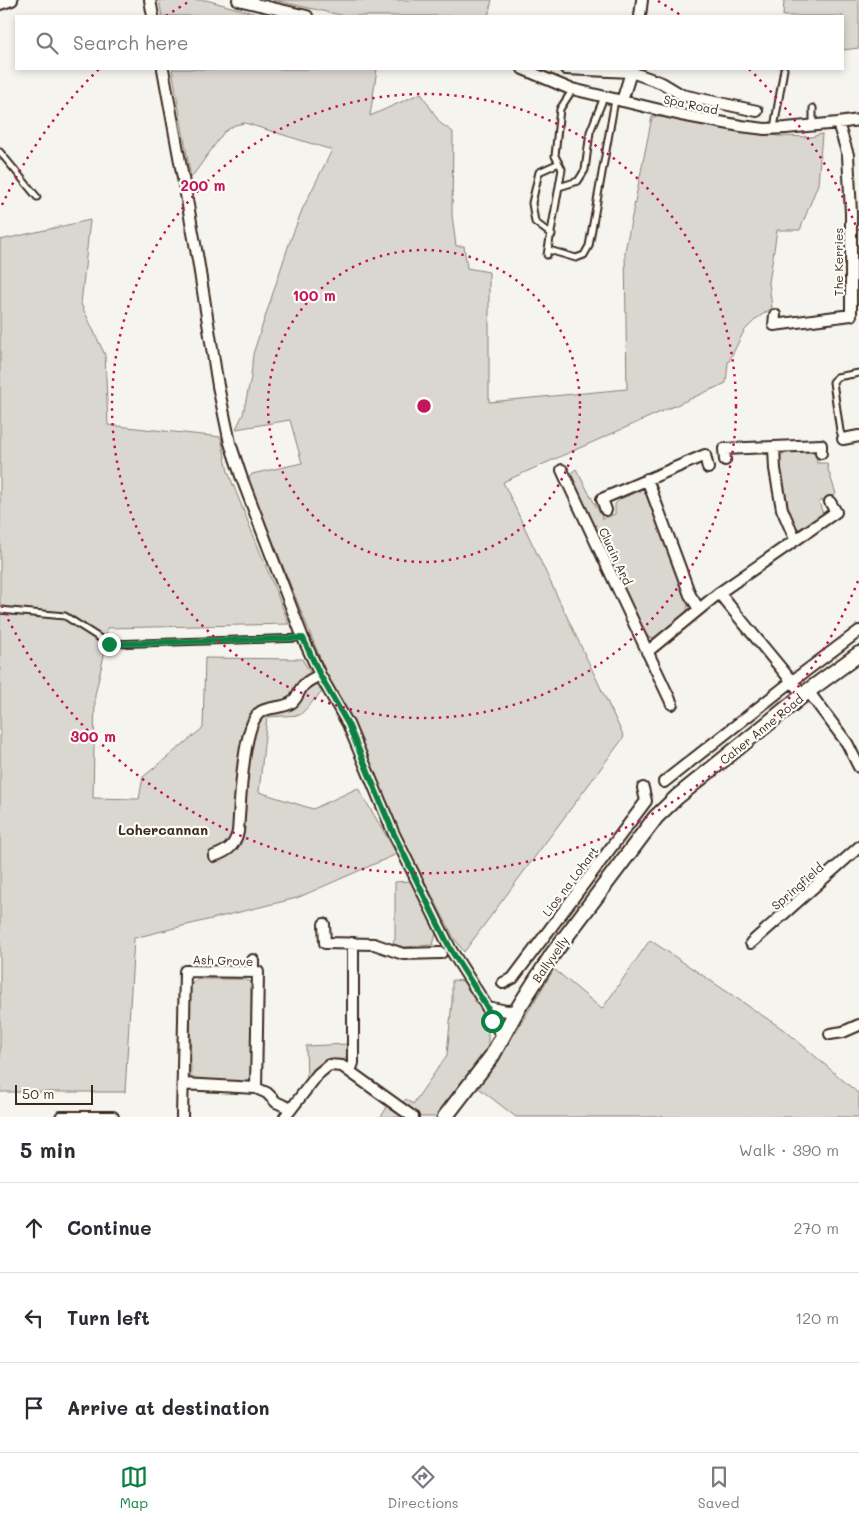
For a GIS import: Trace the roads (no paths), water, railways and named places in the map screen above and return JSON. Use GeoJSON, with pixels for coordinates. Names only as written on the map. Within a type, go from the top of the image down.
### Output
{"type":"FeatureCollection","features":[{"type":"Feature","properties":{"kind":"street"},"geometry":{"type":"LineString","coordinates":[[0,4],[12,0]]}},
{"type":"Feature","properties":{"kind":"street"},"geometry":{"type":"LineString","coordinates":[[150,0],[154,15]]}},
{"type":"Feature","properties":{"kind":"street"},"geometry":{"type":"LineString","coordinates":[[238,0],[303,15]]}},
{"type":"Feature","properties":{"kind":"street"},"geometry":{"type":"LineString","coordinates":[[640,15],[642,0]]}},
{"type":"Feature","properties":{"kind":"street"},"geometry":{"type":"LineString","coordinates":[[163,70],[198,260],[218,386],[230,443],[241,476],[303,638],[320,675],[348,724],[393,832],[447,942],[487,1007],[492,1021],[503,1036]]}},
{"type":"Feature","properties":{"kind":"street","name":"Spa Road"},"geometry":{"type":"LineString","coordinates":[[526,70],[573,89],[682,115],[741,126],[774,129],[854,120]]}},
{"type":"Feature","properties":{"kind":"street"},"geometry":{"type":"LineString","coordinates":[[619,100],[632,70],[682,95],[757,111]]}},
{"type":"Feature","properties":{"kind":"street"},"geometry":{"type":"LineString","coordinates":[[854,120],[855,114],[859,112]]}},
{"type":"Feature","properties":{"kind":"street","name":"The Kerries"},"geometry":{"type":"LineString","coordinates":[[775,315],[774,325],[855,314],[848,155],[838,123]]}},
{"type":"Feature","properties":{"kind":"street"},"geometry":{"type":"LineString","coordinates":[[843,439],[859,436]]}},
{"type":"Feature","properties":{"kind":"street"},"geometry":{"type":"LineString","coordinates":[[725,460],[724,449],[821,445],[821,453]]}},
{"type":"Feature","properties":{"kind":"street"},"geometry":{"type":"LineString","coordinates":[[774,448],[775,469],[782,509],[795,539]]}},
{"type":"Feature","properties":{"kind":"street","name":"Cluain Ard"},"geometry":{"type":"LineString","coordinates":[[606,510],[602,499],[647,478],[705,455],[708,468]]}},
{"type":"Feature","properties":{"kind":"street","name":"Cluain Ard"},"geometry":{"type":"LineString","coordinates":[[562,470],[672,704]]}},
{"type":"Feature","properties":{"kind":"street"},"geometry":{"type":"LineString","coordinates":[[647,478],[690,595],[699,608]]}},
{"type":"Feature","properties":{"kind":"street"},"geometry":{"type":"LineString","coordinates":[[647,652],[719,593],[836,512],[830,502]]}},
{"type":"Feature","properties":{"kind":"street"},"geometry":{"type":"LineString","coordinates":[[719,593],[791,682],[805,693],[847,743],[859,767]]}},
{"type":"Feature","properties":{"kind":"street"},"geometry":{"type":"LineString","coordinates":[[664,782],[859,631]]}},
{"type":"Feature","properties":{"kind":"street","name":"Caher Anne Road"},"geometry":{"type":"LineString","coordinates":[[665,808],[805,693],[859,654]]}},
{"type":"Feature","properties":{"kind":"street"},"geometry":{"type":"LineString","coordinates":[[214,856],[225,851],[236,841],[244,760],[252,721],[264,710],[290,704],[295,700],[304,684],[320,675]]}},
{"type":"Feature","properties":{"kind":"street","name":"Lios na Lohart"},"geometry":{"type":"LineString","coordinates":[[503,983],[513,978],[646,801],[643,788]]}},
{"type":"Feature","properties":{"kind":"street","name":"Ballyvelly"},"geometry":{"type":"LineString","coordinates":[[445,1117],[492,1056],[517,1010],[552,955],[639,839],[665,808]]}},
{"type":"Feature","properties":{"kind":"street","name":"Springfield"},"geometry":{"type":"LineString","coordinates":[[751,942],[859,847]]}},
{"type":"Feature","properties":{"kind":"street"},"geometry":{"type":"LineString","coordinates":[[582,885],[597,896]]}},
{"type":"Feature","properties":{"kind":"street"},"geometry":{"type":"LineString","coordinates":[[324,924],[325,943],[374,944],[403,954],[441,953]]}},
{"type":"Feature","properties":{"kind":"street"},"geometry":{"type":"LineString","coordinates":[[350,1071],[354,1063],[353,943]]}},
{"type":"Feature","properties":{"kind":"street"},"geometry":{"type":"LineString","coordinates":[[253,960],[253,972]]}},
{"type":"Feature","properties":{"kind":"street","name":"Ash Grove"},"geometry":{"type":"LineString","coordinates":[[182,1117],[186,971],[258,972],[256,1088]]}},
{"type":"Feature","properties":{"kind":"street"},"geometry":{"type":"LineString","coordinates":[[487,1007],[507,1011],[517,1010]]}},
{"type":"Feature","properties":{"kind":"street"},"geometry":{"type":"LineString","coordinates":[[830,1034],[843,1032],[859,1025]]}},
{"type":"Feature","properties":{"kind":"street"},"geometry":{"type":"LineString","coordinates":[[183,1084],[256,1088],[267,1093],[288,1113],[318,1074],[329,1065],[342,1066],[413,1117]]}},
{"type":"Feature","properties":{"kind":"street"},"geometry":{"type":"LineString","coordinates":[[61,1117],[113,1117]]}},
{"type":"Feature","properties":{"kind":"lane"},"geometry":{"type":"LineString","coordinates":[[774,129],[784,70]]}},
{"type":"Feature","properties":{"kind":"lane"},"geometry":{"type":"LineString","coordinates":[[573,89],[560,109],[555,156],[562,169],[548,252],[576,258],[584,255],[588,246],[619,100]]}},
{"type":"Feature","properties":{"kind":"lane"},"geometry":{"type":"LineString","coordinates":[[559,186],[578,181],[585,170],[590,132],[604,97]]}},
{"type":"Feature","properties":{"kind":"lane"},"geometry":{"type":"LineString","coordinates":[[813,108],[813,126]]}},
{"type":"Feature","properties":{"kind":"lane"},"geometry":{"type":"LineString","coordinates":[[0,152],[37,196]]}},
{"type":"Feature","properties":{"kind":"lane"},"geometry":{"type":"LineString","coordinates":[[552,235],[535,222],[532,202],[539,172],[558,163]]}},
{"type":"Feature","properties":{"kind":"lane"},"geometry":{"type":"LineString","coordinates":[[843,439],[840,431],[833,382],[836,377],[859,373]]}},
{"type":"Feature","properties":{"kind":"lane"},"geometry":{"type":"LineString","coordinates":[[0,610],[65,616],[109,644],[303,638]]}},
{"type":"Feature","properties":{"kind":"district","name":"Lohercannan"},"geometry":{"type":"Point","coordinates":[163,829]}}]}
